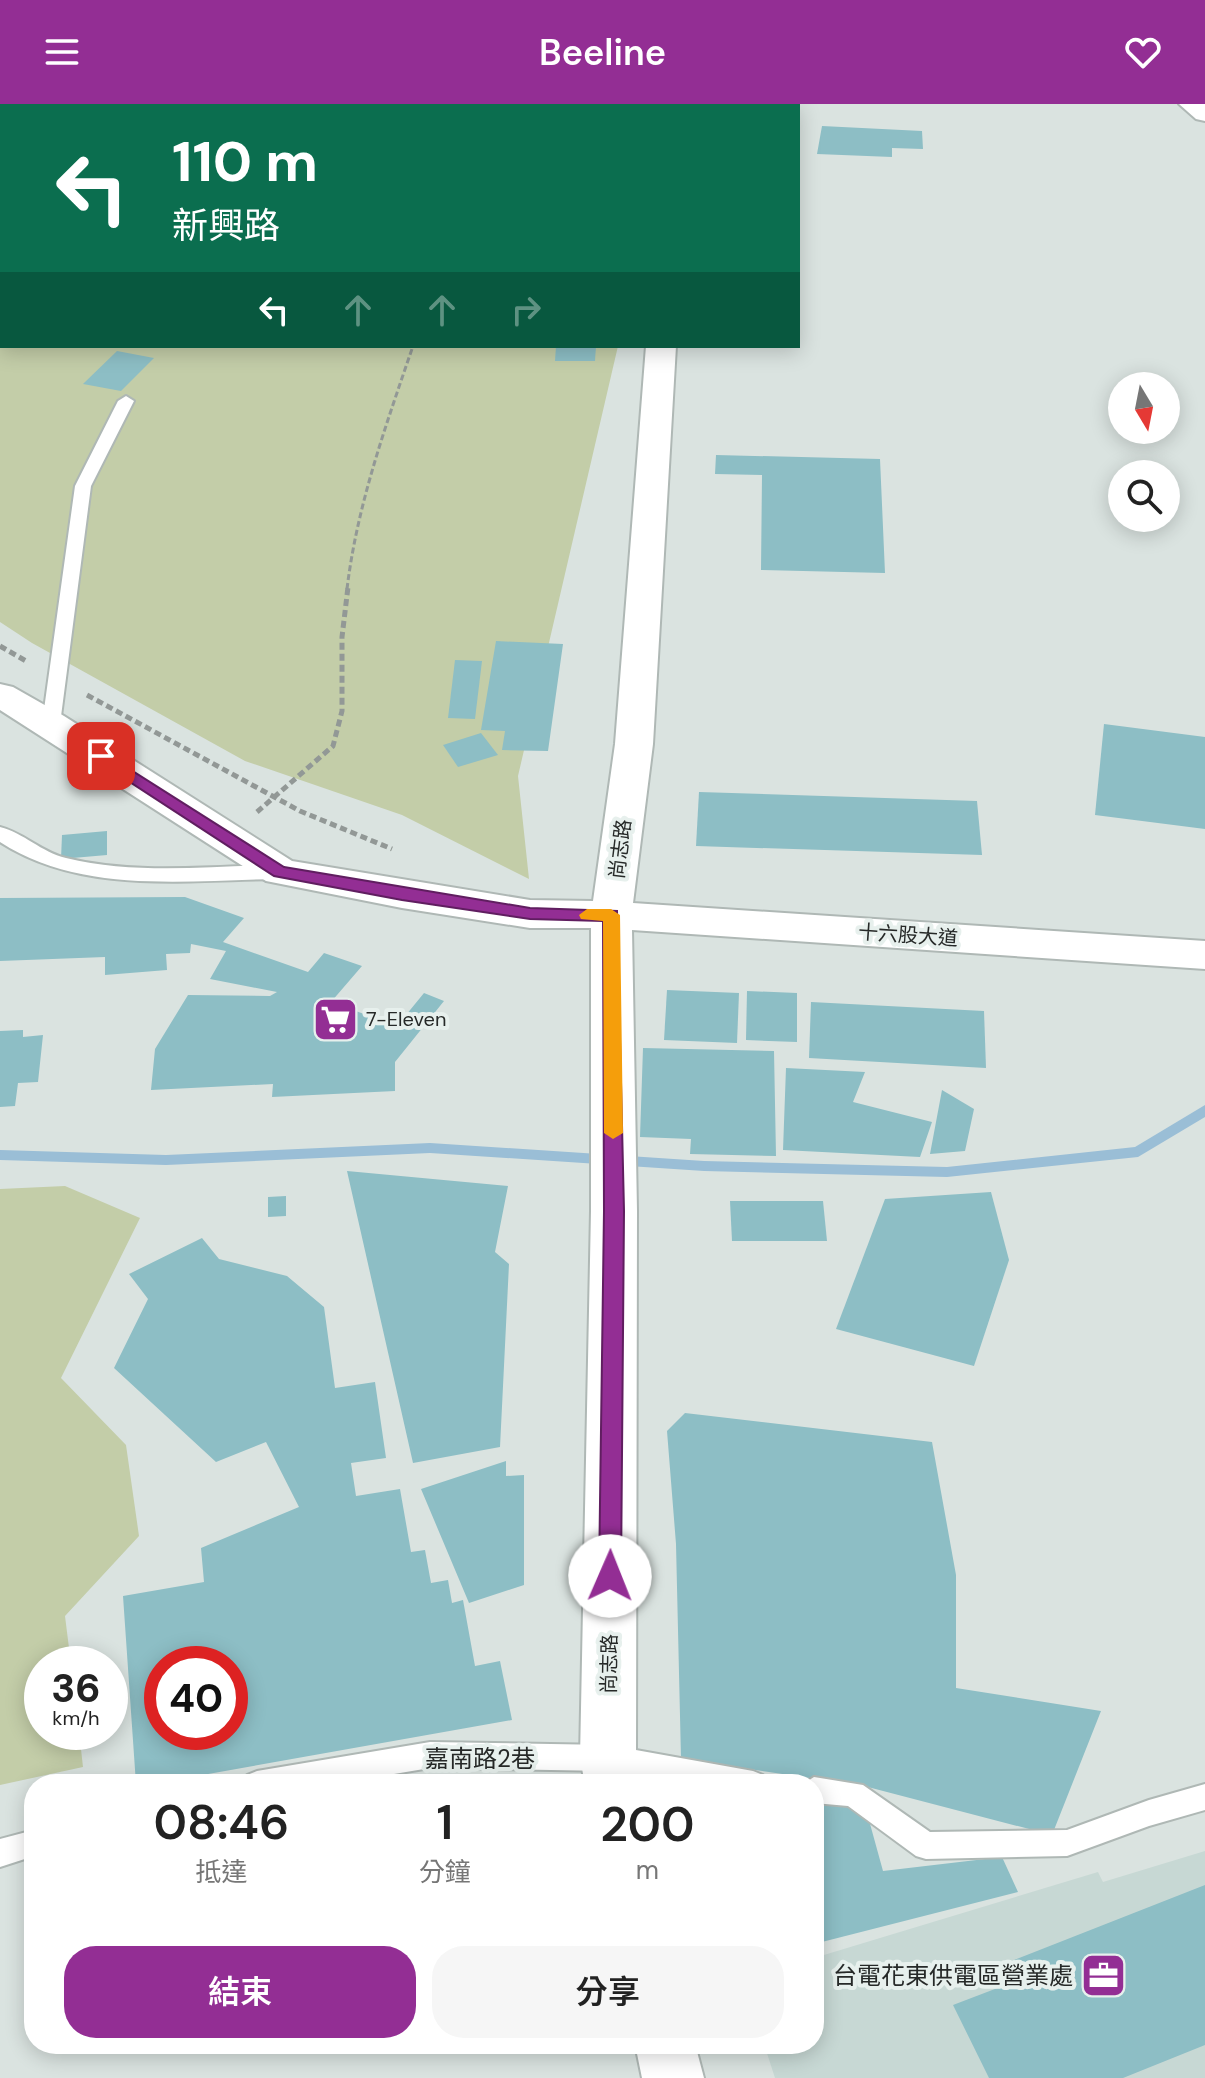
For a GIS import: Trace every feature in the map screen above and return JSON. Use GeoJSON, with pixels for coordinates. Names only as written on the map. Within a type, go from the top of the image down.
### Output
{"type":"FeatureCollection","features":[{"type":"Feature","properties":{"kind":"street"},"geometry":{"type":"LineString","coordinates":[[1192,104],[1205,113]]}},
{"type":"Feature","properties":{"kind":"street","name":"尚志路"},"geometry":{"type":"LineString","coordinates":[[610,1771],[614,1211],[611,915],[634,744],[661,348]]}},
{"type":"Feature","properties":{"kind":"street"},"geometry":{"type":"LineString","coordinates":[[0,695],[51,724],[280,872]]}},
{"type":"Feature","properties":{"kind":"street","name":"十六股大道"},"geometry":{"type":"LineString","coordinates":[[280,872],[402,895],[530,914],[611,915],[1205,955]]}},
{"type":"Feature","properties":{"kind":"street"},"geometry":{"type":"LineString","coordinates":[[667,2054],[673,2078]]}},
{"type":"Feature","properties":{"kind":"lane"},"geometry":{"type":"LineString","coordinates":[[51,724],[83,486],[126,401]]}},
{"type":"Feature","properties":{"kind":"lane"},"geometry":{"type":"LineString","coordinates":[[0,833],[37,856],[71,866],[167,873],[280,872]]}},
{"type":"Feature","properties":{"kind":"lane","name":"嘉南路2巷"},"geometry":{"type":"LineString","coordinates":[[317,1774],[430,1755],[643,1774]]}},
{"type":"Feature","properties":{"kind":"lane"},"geometry":{"type":"LineString","coordinates":[[824,1791],[853,1794],[926,1846],[1067,1843],[1149,1813],[1205,1797]]}},
{"type":"Feature","properties":{"kind":"lane"},"geometry":{"type":"LineString","coordinates":[[0,1853],[24,1846]]}},
{"type":"Feature","properties":{"kind":"path"},"geometry":{"type":"LineString","coordinates":[[227,837],[333,746],[342,711],[342,637],[351,556],[377,451],[412,348]]}},
{"type":"Feature","properties":{"kind":"path"},"geometry":{"type":"LineString","coordinates":[[0,646],[274,797],[404,856]]}},
{"type":"Feature","properties":{"kind":"shaded area"},"geometry":{"type":"Polygon","coordinates":[[[1205,1851],[1205,2078],[775,2078],[767,2054],[824,2054],[824,1955],[1098,1872],[1103,1882],[1205,1851]]]}},
{"type":"Feature","properties":{"kind":"green space"},"geometry":{"type":"Polygon","coordinates":[[[0,348],[618,348],[518,776],[529,879],[402,815],[245,761],[32,643],[0,622],[0,348]]]}},
{"type":"Feature","properties":{"kind":"green space"},"geometry":{"type":"Polygon","coordinates":[[[65,1186],[140,1218],[61,1378],[126,1445],[139,1536],[65,1616],[69,1646],[24,1646],[24,1750],[81,1750],[83,1767],[51,1774],[24,1774],[24,1780],[0,1785],[0,1189],[65,1186]]]}},
{"type":"Feature","properties":{"kind":"building"},"geometry":{"type":"Polygon","coordinates":[[[822,126],[922,131],[923,149],[892,148],[892,157],[817,154],[822,126]]]}},
{"type":"Feature","properties":{"kind":"building"},"geometry":{"type":"Polygon","coordinates":[[[556,348],[596,348],[595,361],[555,361],[556,348]]]}},
{"type":"Feature","properties":{"kind":"building"},"geometry":{"type":"Polygon","coordinates":[[[117,351],[154,358],[121,391],[83,384],[117,351]]]}},
{"type":"Feature","properties":{"kind":"building"},"geometry":{"type":"Polygon","coordinates":[[[716,455],[880,459],[885,573],[761,570],[762,475],[715,474],[716,455]]]}},
{"type":"Feature","properties":{"kind":"building"},"geometry":{"type":"Polygon","coordinates":[[[496,641],[563,644],[548,751],[502,750],[505,731],[481,730],[496,641]]]}},
{"type":"Feature","properties":{"kind":"building"},"geometry":{"type":"Polygon","coordinates":[[[455,660],[482,661],[475,719],[448,718],[455,660]]]}},
{"type":"Feature","properties":{"kind":"building"},"geometry":{"type":"Polygon","coordinates":[[[1104,724],[1205,737],[1205,829],[1095,815],[1104,724]]]}},
{"type":"Feature","properties":{"kind":"building"},"geometry":{"type":"Polygon","coordinates":[[[481,733],[498,755],[458,767],[443,745],[481,733]]]}},
{"type":"Feature","properties":{"kind":"building"},"geometry":{"type":"Polygon","coordinates":[[[699,792],[977,801],[982,855],[696,846],[699,792]]]}},
{"type":"Feature","properties":{"kind":"building"},"geometry":{"type":"Polygon","coordinates":[[[107,831],[107,855],[61,859],[62,835],[107,831]]]}},
{"type":"Feature","properties":{"kind":"building"},"geometry":{"type":"Polygon","coordinates":[[[185,897],[244,918],[223,942],[308,972],[324,953],[362,966],[331,1002],[397,1026],[424,993],[444,1001],[395,1062],[395,1091],[272,1097],[273,1084],[151,1090],[155,1049],[188,995],[270,996],[277,992],[210,979],[226,951],[191,944],[190,953],[166,954],[167,970],[105,975],[105,957],[0,961],[0,898],[185,897]]]}},
{"type":"Feature","properties":{"kind":"building"},"geometry":{"type":"Polygon","coordinates":[[[667,990],[739,993],[737,1043],[664,1040],[667,990]]]}},
{"type":"Feature","properties":{"kind":"building"},"geometry":{"type":"Polygon","coordinates":[[[747,991],[797,993],[797,1042],[746,1040],[747,991]]]}},
{"type":"Feature","properties":{"kind":"building"},"geometry":{"type":"Polygon","coordinates":[[[811,1002],[984,1011],[986,1068],[809,1058],[811,1002]]]}},
{"type":"Feature","properties":{"kind":"building"},"geometry":{"type":"Polygon","coordinates":[[[23,1030],[23,1037],[43,1035],[38,1082],[18,1083],[15,1106],[0,1107],[0,1031],[23,1030]]]}},
{"type":"Feature","properties":{"kind":"building"},"geometry":{"type":"Polygon","coordinates":[[[643,1048],[774,1051],[776,1156],[690,1154],[691,1139],[640,1137],[643,1048]]]}},
{"type":"Feature","properties":{"kind":"building"},"geometry":{"type":"Polygon","coordinates":[[[786,1068],[865,1072],[853,1102],[932,1122],[920,1157],[783,1150],[786,1068]]]}},
{"type":"Feature","properties":{"kind":"building"},"geometry":{"type":"Polygon","coordinates":[[[942,1090],[974,1109],[965,1151],[930,1154],[942,1090]]]}},
{"type":"Feature","properties":{"kind":"building"},"geometry":{"type":"Polygon","coordinates":[[[347,1171],[508,1186],[495,1252],[509,1264],[500,1447],[413,1463],[347,1171]]]}},
{"type":"Feature","properties":{"kind":"building"},"geometry":{"type":"Polygon","coordinates":[[[991,1192],[1009,1260],[974,1366],[836,1329],[885,1199],[991,1192]]]}},
{"type":"Feature","properties":{"kind":"building"},"geometry":{"type":"Polygon","coordinates":[[[286,1196],[286,1216],[268,1217],[268,1197],[286,1196]]]}},
{"type":"Feature","properties":{"kind":"building"},"geometry":{"type":"Polygon","coordinates":[[[730,1201],[823,1201],[827,1241],[732,1241],[730,1201]]]}},
{"type":"Feature","properties":{"kind":"building"},"geometry":{"type":"Polygon","coordinates":[[[202,1238],[219,1259],[287,1276],[324,1307],[335,1388],[375,1382],[386,1458],[351,1463],[356,1496],[400,1489],[411,1552],[425,1550],[431,1583],[448,1580],[452,1603],[463,1600],[475,1666],[500,1661],[512,1720],[208,1774],[135,1774],[123,1596],[204,1582],[201,1548],[299,1507],[266,1442],[216,1462],[114,1368],[148,1299],[129,1274],[202,1238]]]}},
{"type":"Feature","properties":{"kind":"building"},"geometry":{"type":"Polygon","coordinates":[[[685,1413],[932,1442],[956,1575],[956,1688],[1101,1711],[1052,1835],[864,1786],[824,1780],[824,1774],[783,1774],[681,1759],[676,1544],[667,1431],[685,1413]]]}},
{"type":"Feature","properties":{"kind":"building"},"geometry":{"type":"Polygon","coordinates":[[[506,1461],[506,1476],[524,1475],[524,1585],[469,1603],[421,1489],[506,1461]]]}},
{"type":"Feature","properties":{"kind":"building"},"geometry":{"type":"Polygon","coordinates":[[[824,1802],[864,1802],[883,1871],[1002,1857],[1018,1892],[824,1941],[824,1802]]]}},
{"type":"Feature","properties":{"kind":"building","name":"台電花東供電區營業處"},"geometry":{"type":"Polygon","coordinates":[[[1205,1885],[1205,2045],[1123,2078],[989,2078],[953,2005],[1008,1984],[999,1966],[1205,1885]]]}},
{"type":"Feature","properties":{"kind":"waterway"},"geometry":{"type":"LineString","coordinates":[[0,1155],[166,1160],[430,1148],[704,1166],[947,1172],[1138,1152],[1205,1110]]}},
{"type":"Feature","properties":{"kind":"slow traffic"},"geometry":{"type":"LineString","coordinates":[[587,915],[611,915],[613,1133]]}},
{"type":"Feature","properties":{"kind":"place","name":"7-Eleven"},"geometry":{"type":"Point","coordinates":[335,1019]}},
{"type":"Feature","properties":{"kind":"place","name":"台電花東供電區營業處"},"geometry":{"type":"Point","coordinates":[1104,1975]}},
{"type":"Feature","properties":{"kind":"route"},"geometry":{"type":"LineString","coordinates":[[101,756],[280,872],[402,895],[530,914],[611,915],[614,1211],[610,1576]]}}]}
